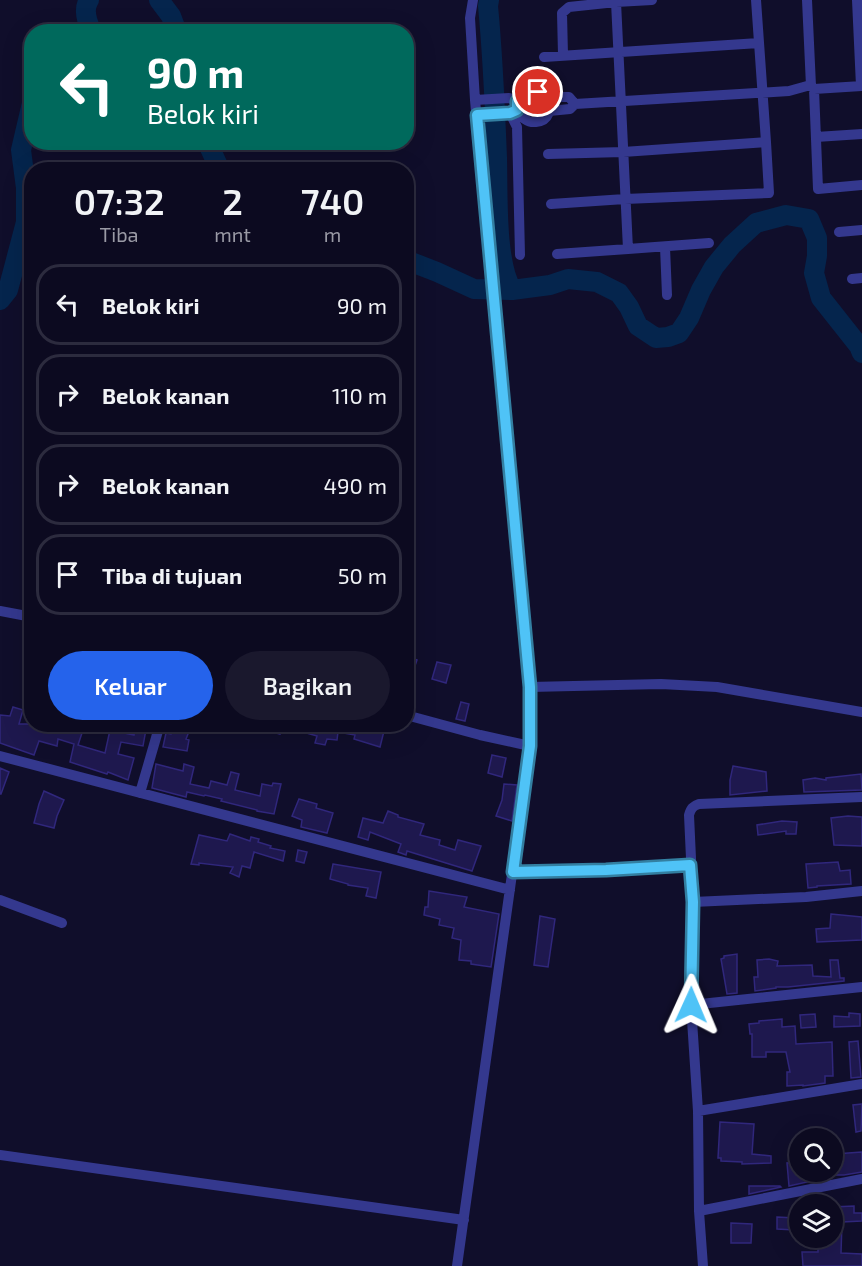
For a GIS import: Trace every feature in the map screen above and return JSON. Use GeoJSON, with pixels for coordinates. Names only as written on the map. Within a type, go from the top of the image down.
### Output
{"type":"FeatureCollection","features":[{"type":"Feature","properties":{"kind":"street"},"geometry":{"type":"LineString","coordinates":[[458,1266],[530,746],[530,687],[477,115],[470,18],[473,0]]}},
{"type":"Feature","properties":{"kind":"street"},"geometry":{"type":"LineString","coordinates":[[563,56],[562,13],[569,7],[616,1],[652,0]]}},
{"type":"Feature","properties":{"kind":"street"},"geometry":{"type":"LineString","coordinates":[[551,204],[769,193],[756,0]]}},
{"type":"Feature","properties":{"kind":"street"},"geometry":{"type":"LineString","coordinates":[[807,0],[818,189],[862,186]]}},
{"type":"Feature","properties":{"kind":"street"},"geometry":{"type":"LineString","coordinates":[[549,111],[570,109],[575,104],[789,91],[807,86],[862,86],[857,0]]}},
{"type":"Feature","properties":{"kind":"street"},"geometry":{"type":"LineString","coordinates":[[616,1],[628,249]]}},
{"type":"Feature","properties":{"kind":"street"},"geometry":{"type":"LineString","coordinates":[[544,57],[759,43]]}},
{"type":"Feature","properties":{"kind":"street"},"geometry":{"type":"LineString","coordinates":[[520,255],[515,108],[524,94],[530,92],[538,92],[546,97],[569,97],[575,104]]}},
{"type":"Feature","properties":{"kind":"street"},"geometry":{"type":"LineString","coordinates":[[476,100],[509,98],[520,116],[531,123],[544,120],[549,111],[546,97]]}},
{"type":"Feature","properties":{"kind":"street"},"geometry":{"type":"LineString","coordinates":[[477,115],[515,108]]}},
{"type":"Feature","properties":{"kind":"street"},"geometry":{"type":"LineString","coordinates":[[816,137],[862,134]]}},
{"type":"Feature","properties":{"kind":"street"},"geometry":{"type":"LineString","coordinates":[[548,154],[623,152],[766,142]]}},
{"type":"Feature","properties":{"kind":"street"},"geometry":{"type":"LineString","coordinates":[[839,232],[862,230]]}},
{"type":"Feature","properties":{"kind":"street"},"geometry":{"type":"LineString","coordinates":[[558,254],[709,243]]}},
{"type":"Feature","properties":{"kind":"street"},"geometry":{"type":"LineString","coordinates":[[665,247],[667,295]]}},
{"type":"Feature","properties":{"kind":"street"},"geometry":{"type":"LineString","coordinates":[[0,611],[24,616]]}},
{"type":"Feature","properties":{"kind":"street"},"geometry":{"type":"LineString","coordinates":[[530,687],[661,684],[717,687],[862,712]]}},
{"type":"Feature","properties":{"kind":"street"},"geometry":{"type":"LineString","coordinates":[[414,717],[530,746]]}},
{"type":"Feature","properties":{"kind":"street"},"geometry":{"type":"LineString","coordinates":[[140,793],[158,732]]}},
{"type":"Feature","properties":{"kind":"street"},"geometry":{"type":"LineString","coordinates":[[0,756],[510,890]]}},
{"type":"Feature","properties":{"kind":"street"},"geometry":{"type":"LineString","coordinates":[[703,1266],[699,1211],[698,1111],[691,1005],[693,902],[689,814],[693,806],[699,804],[862,797]]}},
{"type":"Feature","properties":{"kind":"street"},"geometry":{"type":"LineString","coordinates":[[513,872],[690,865]]}},
{"type":"Feature","properties":{"kind":"street"},"geometry":{"type":"LineString","coordinates":[[693,902],[806,897],[862,891]]}},
{"type":"Feature","properties":{"kind":"street"},"geometry":{"type":"LineString","coordinates":[[0,900],[62,923]]}},
{"type":"Feature","properties":{"kind":"street"},"geometry":{"type":"LineString","coordinates":[[691,1005],[862,987]]}},
{"type":"Feature","properties":{"kind":"street"},"geometry":{"type":"LineString","coordinates":[[698,1111],[862,1084]]}},
{"type":"Feature","properties":{"kind":"street"},"geometry":{"type":"LineString","coordinates":[[0,1155],[464,1220]]}},
{"type":"Feature","properties":{"kind":"street"},"geometry":{"type":"LineString","coordinates":[[699,1211],[862,1179]]}},
{"type":"Feature","properties":{"kind":"building"},"geometry":{"type":"Polygon","coordinates":[[[437,662],[451,665],[446,683],[432,679],[437,662]]]}},
{"type":"Feature","properties":{"kind":"building"},"geometry":{"type":"Polygon","coordinates":[[[461,702],[469,704],[465,721],[456,719],[461,702]]]}},
{"type":"Feature","properties":{"kind":"building"},"geometry":{"type":"Polygon","coordinates":[[[13,707],[23,710],[19,724],[24,724],[24,732],[82,732],[78,745],[105,753],[110,732],[134,735],[135,732],[146,732],[143,746],[121,742],[118,754],[134,758],[128,780],[70,762],[74,744],[58,739],[57,746],[39,741],[34,755],[0,743],[0,715],[10,716],[13,707]]]}},
{"type":"Feature","properties":{"kind":"building"},"geometry":{"type":"Polygon","coordinates":[[[172,732],[189,732],[186,739],[189,740],[187,751],[163,747],[166,733],[171,734],[172,732]]]}},
{"type":"Feature","properties":{"kind":"building"},"geometry":{"type":"Polygon","coordinates":[[[303,732],[338,732],[337,740],[327,739],[325,745],[315,743],[317,736],[303,732]]]}},
{"type":"Feature","properties":{"kind":"building"},"geometry":{"type":"Polygon","coordinates":[[[338,732],[384,732],[380,747],[354,739],[355,735],[338,732]]]}},
{"type":"Feature","properties":{"kind":"building"},"geometry":{"type":"Polygon","coordinates":[[[492,755],[506,758],[502,777],[488,773],[492,755]]]}},
{"type":"Feature","properties":{"kind":"building"},"geometry":{"type":"Polygon","coordinates":[[[156,764],[183,771],[184,764],[194,767],[190,784],[209,788],[211,781],[227,785],[231,772],[239,774],[235,790],[260,796],[262,784],[272,786],[273,783],[281,784],[274,814],[205,795],[187,792],[186,797],[152,788],[156,764]]]}},
{"type":"Feature","properties":{"kind":"building"},"geometry":{"type":"Polygon","coordinates":[[[733,766],[766,772],[767,791],[730,795],[733,766]]]}},
{"type":"Feature","properties":{"kind":"building"},"geometry":{"type":"Polygon","coordinates":[[[0,768],[9,772],[1,794],[0,794],[0,768]]]}},
{"type":"Feature","properties":{"kind":"building"},"geometry":{"type":"Polygon","coordinates":[[[861,774],[862,790],[804,792],[803,780],[815,778],[826,780],[826,778],[861,774]]]}},
{"type":"Feature","properties":{"kind":"building"},"geometry":{"type":"Polygon","coordinates":[[[504,784],[517,785],[512,821],[496,816],[502,800],[504,784]]]}},
{"type":"Feature","properties":{"kind":"building"},"geometry":{"type":"Polygon","coordinates":[[[44,791],[64,800],[54,828],[34,823],[44,791]]]}},
{"type":"Feature","properties":{"kind":"building"},"geometry":{"type":"Polygon","coordinates":[[[299,799],[317,804],[316,808],[333,813],[327,833],[301,827],[302,820],[292,816],[299,799]]]}},
{"type":"Feature","properties":{"kind":"building"},"geometry":{"type":"Polygon","coordinates":[[[388,811],[398,817],[424,824],[420,835],[440,840],[439,845],[455,850],[458,840],[481,846],[472,871],[407,851],[406,855],[398,852],[401,844],[370,832],[368,840],[358,837],[363,818],[383,823],[388,811]]]}},
{"type":"Feature","properties":{"kind":"building"},"geometry":{"type":"Polygon","coordinates":[[[862,817],[862,846],[834,845],[831,818],[862,817]]]}},
{"type":"Feature","properties":{"kind":"building"},"geometry":{"type":"Polygon","coordinates":[[[782,821],[797,822],[796,834],[786,834],[786,831],[758,835],[757,825],[782,821]]]}},
{"type":"Feature","properties":{"kind":"building"},"geometry":{"type":"Polygon","coordinates":[[[230,834],[250,841],[251,837],[259,839],[258,842],[271,846],[270,848],[285,851],[283,861],[254,852],[250,868],[242,866],[239,877],[230,873],[233,867],[191,864],[199,835],[227,841],[230,834]]]}},
{"type":"Feature","properties":{"kind":"building"},"geometry":{"type":"Polygon","coordinates":[[[298,850],[307,852],[304,863],[296,861],[298,850]]]}},
{"type":"Feature","properties":{"kind":"building"},"geometry":{"type":"Polygon","coordinates":[[[838,862],[840,871],[850,870],[851,884],[808,888],[806,864],[838,862]]]}},
{"type":"Feature","properties":{"kind":"building"},"geometry":{"type":"Polygon","coordinates":[[[333,864],[381,872],[376,898],[366,896],[368,888],[330,879],[333,864]]]}},
{"type":"Feature","properties":{"kind":"building"},"geometry":{"type":"Polygon","coordinates":[[[429,891],[467,897],[464,907],[499,914],[491,967],[459,960],[461,940],[452,938],[454,928],[439,925],[440,919],[424,915],[425,907],[428,907],[429,891]]]}},
{"type":"Feature","properties":{"kind":"building"},"geometry":{"type":"Polygon","coordinates":[[[831,914],[862,917],[862,940],[817,942],[816,929],[830,928],[831,914]]]}},
{"type":"Feature","properties":{"kind":"building"},"geometry":{"type":"Polygon","coordinates":[[[540,916],[555,919],[548,967],[534,965],[540,916]]]}},
{"type":"Feature","properties":{"kind":"building"},"geometry":{"type":"Polygon","coordinates":[[[737,954],[737,993],[727,994],[721,959],[724,956],[737,954]]]}},
{"type":"Feature","properties":{"kind":"building"},"geometry":{"type":"Polygon","coordinates":[[[757,960],[778,961],[777,966],[812,965],[813,976],[831,977],[830,960],[838,960],[840,978],[844,978],[844,981],[755,991],[754,977],[758,977],[757,960]]]}},
{"type":"Feature","properties":{"kind":"building"},"geometry":{"type":"Polygon","coordinates":[[[849,1013],[860,1014],[860,1026],[834,1027],[834,1016],[849,1017],[849,1013]]]}},
{"type":"Feature","properties":{"kind":"building"},"geometry":{"type":"Polygon","coordinates":[[[815,1014],[816,1027],[801,1028],[800,1015],[815,1014]]]}},
{"type":"Feature","properties":{"kind":"building"},"geometry":{"type":"Polygon","coordinates":[[[782,1019],[782,1027],[795,1026],[796,1044],[832,1042],[833,1076],[825,1076],[825,1083],[787,1086],[787,1072],[790,1072],[786,1052],[766,1052],[766,1057],[752,1057],[752,1034],[750,1034],[749,1024],[782,1019]]]}},
{"type":"Feature","properties":{"kind":"building"},"geometry":{"type":"Polygon","coordinates":[[[858,1041],[861,1077],[851,1078],[849,1042],[858,1041]]]}},
{"type":"Feature","properties":{"kind":"building"},"geometry":{"type":"Polygon","coordinates":[[[862,1104],[861,1131],[856,1132],[853,1105],[862,1104]]]}},
{"type":"Feature","properties":{"kind":"building"},"geometry":{"type":"Polygon","coordinates":[[[720,1122],[754,1124],[752,1154],[771,1156],[771,1163],[742,1164],[742,1162],[721,1161],[721,1158],[718,1158],[720,1122]]]}},
{"type":"Feature","properties":{"kind":"building"},"geometry":{"type":"Polygon","coordinates":[[[862,1152],[862,1172],[843,1175],[843,1153],[862,1152]]]}},
{"type":"Feature","properties":{"kind":"building"},"geometry":{"type":"Polygon","coordinates":[[[787,1163],[789,1163],[789,1182],[807,1182],[789,1186],[787,1163]]]}},
{"type":"Feature","properties":{"kind":"building"},"geometry":{"type":"Polygon","coordinates":[[[749,1186],[780,1186],[781,1187],[749,1194],[749,1186]]]}},
{"type":"Feature","properties":{"kind":"building"},"geometry":{"type":"Polygon","coordinates":[[[843,1206],[854,1206],[854,1213],[862,1213],[862,1221],[843,1222],[843,1206]]]}},
{"type":"Feature","properties":{"kind":"building"},"geometry":{"type":"Polygon","coordinates":[[[777,1217],[789,1218],[789,1230],[777,1229],[777,1217]]]}},
{"type":"Feature","properties":{"kind":"building"},"geometry":{"type":"Polygon","coordinates":[[[731,1223],[752,1224],[751,1243],[731,1243],[731,1223]]]}},
{"type":"Feature","properties":{"kind":"building"},"geometry":{"type":"Polygon","coordinates":[[[818,1248],[841,1248],[841,1253],[862,1254],[862,1266],[803,1266],[802,1252],[818,1252],[818,1248]]]}},
{"type":"Feature","properties":{"kind":"waterway"},"geometry":{"type":"LineString","coordinates":[[89,0],[86,7],[89,24]]}},
{"type":"Feature","properties":{"kind":"waterway"},"geometry":{"type":"LineString","coordinates":[[159,0],[174,24]]}},
{"type":"Feature","properties":{"kind":"waterway"},"geometry":{"type":"LineString","coordinates":[[489,0],[498,227],[503,262],[512,290]]}},
{"type":"Feature","properties":{"kind":"waterway"},"geometry":{"type":"LineString","coordinates":[[24,137],[21,150],[24,173]]}},
{"type":"Feature","properties":{"kind":"waterway"},"geometry":{"type":"LineString","coordinates":[[211,150],[216,162]]}},
{"type":"Feature","properties":{"kind":"waterway"},"geometry":{"type":"LineString","coordinates":[[414,263],[474,289],[512,290],[550,285],[568,279],[597,282],[619,293],[638,326],[656,338],[668,337],[679,333],[689,318],[714,267],[732,245],[756,223],[786,215],[809,219],[817,238],[814,273],[821,298],[862,353]]}},
{"type":"Feature","properties":{"kind":"waterway"},"geometry":{"type":"LineString","coordinates":[[0,300],[8,290],[24,230]]}},
{"type":"Feature","properties":{"kind":"route"},"geometry":{"type":"LineString","coordinates":[[538,92],[524,94],[517,101],[517,110],[510,113],[477,115],[530,687],[530,746],[513,872],[690,865],[693,902],[691,1005]]}}]}
